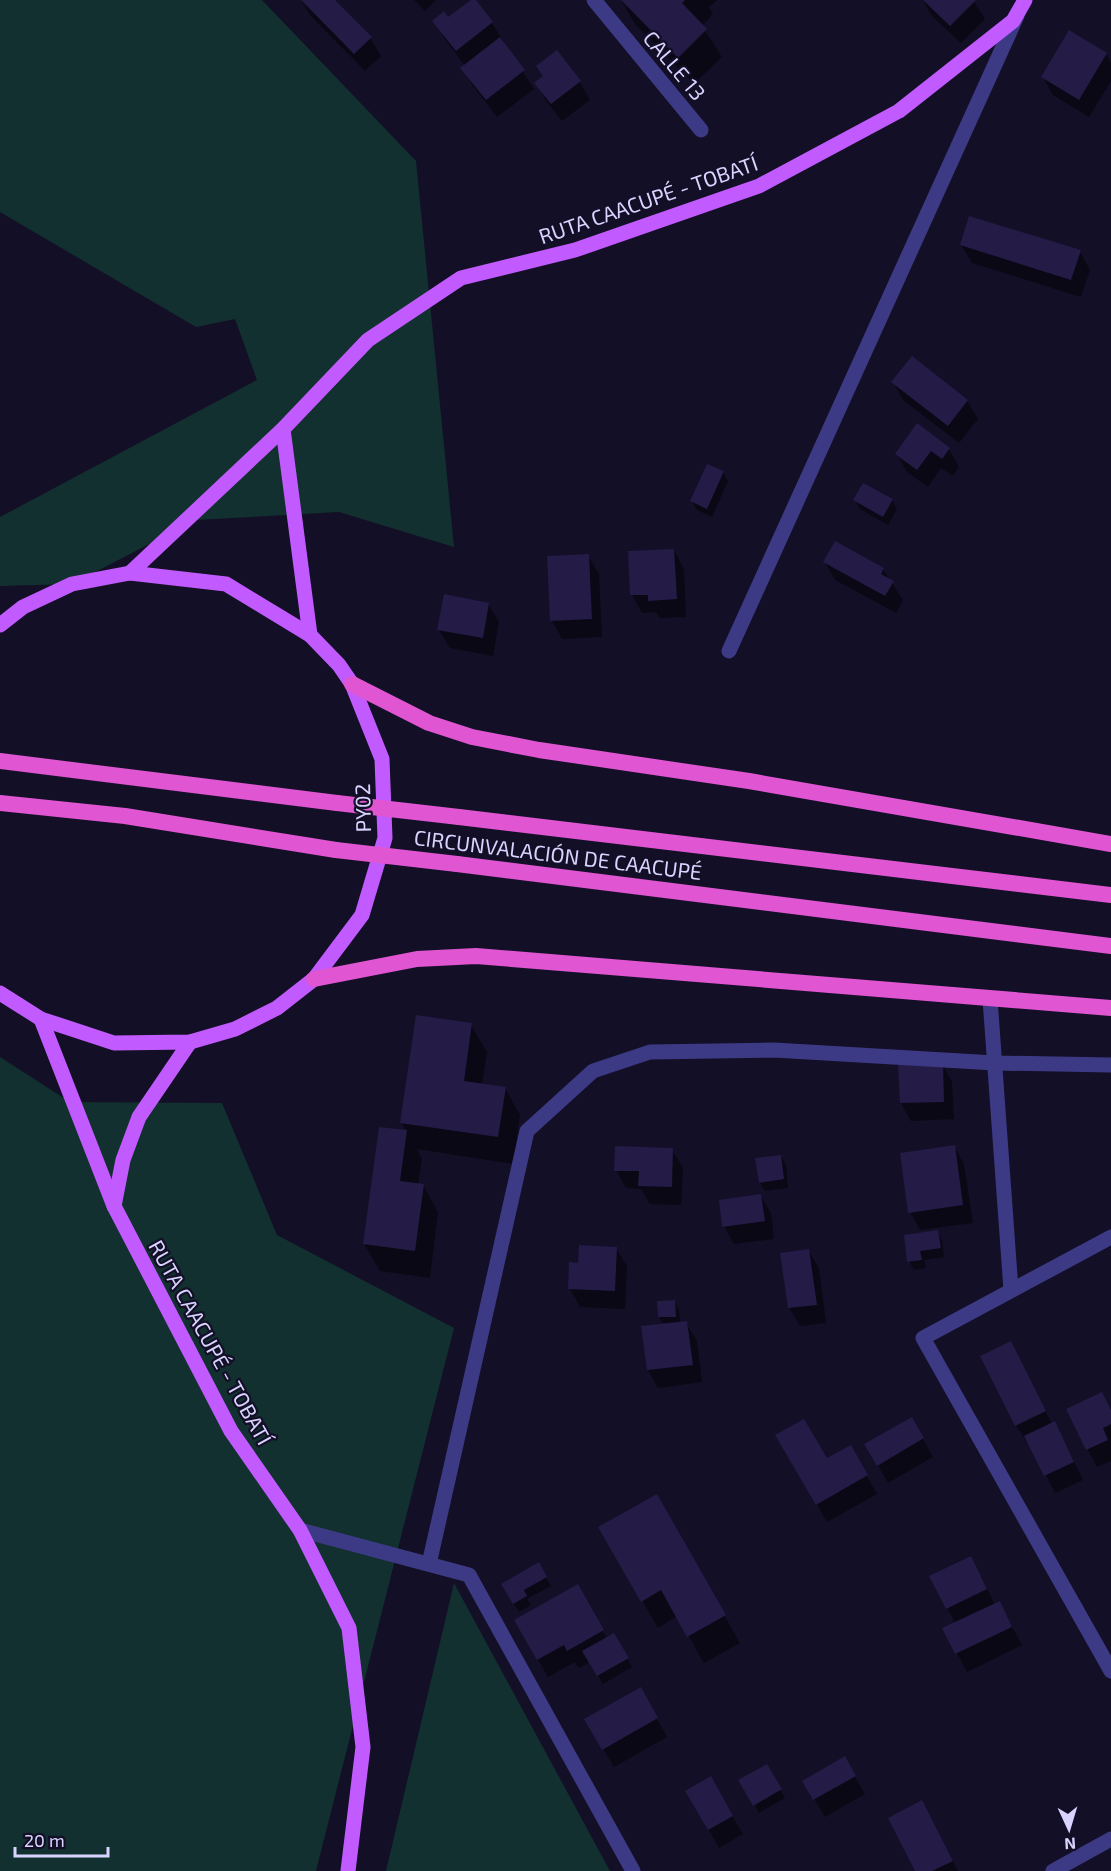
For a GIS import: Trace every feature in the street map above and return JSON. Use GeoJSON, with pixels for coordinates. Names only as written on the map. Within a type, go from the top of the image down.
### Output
{"type":"FeatureCollection","features":[{"type":"Feature","properties":{"kind":"highway"},"geometry":{"type":"LineString","coordinates":[[352,684],[429,723],[472,737],[539,750],[749,781],[1111,844]]}},
{"type":"Feature","properties":{"kind":"highway","name":"CIRCUNVALACIÓN DE CAACUPÉ"},"geometry":{"type":"LineString","coordinates":[[0,761],[1111,895]]}},
{"type":"Feature","properties":{"kind":"highway","name":"CIRCUNVALACIÓN DE CAACUPÉ"},"geometry":{"type":"LineString","coordinates":[[0,803],[125,816],[336,850],[1111,946]]}},
{"type":"Feature","properties":{"kind":"highway"},"geometry":{"type":"LineString","coordinates":[[314,979],[417,959],[476,956],[1111,1008]]}},
{"type":"Feature","properties":{"kind":"main road","name":"RUTA CAACUPÉ - TOBATÍ"},"geometry":{"type":"LineString","coordinates":[[130,573],[284,429],[368,340],[461,278],[575,250],[759,186],[899,111],[1013,21],[1022,5]]}},
{"type":"Feature","properties":{"kind":"main road"},"geometry":{"type":"LineString","coordinates":[[284,429],[310,635]]}},
{"type":"Feature","properties":{"kind":"main road","name":"PY02"},"geometry":{"type":"LineString","coordinates":[[0,626],[23,607],[72,584],[130,573],[226,584],[310,635],[339,665],[352,684],[382,759],[385,838],[362,915],[314,979],[277,1008],[236,1029],[190,1042],[114,1043],[40,1019],[0,993]]}},
{"type":"Feature","properties":{"kind":"main road","name":"RUTA CAACUPÉ - TOBATÍ"},"geometry":{"type":"LineString","coordinates":[[40,1019],[114,1206],[231,1431],[300,1530],[349,1628],[363,1747],[348,1871]]}},
{"type":"Feature","properties":{"kind":"main road"},"geometry":{"type":"LineString","coordinates":[[114,1206],[123,1160],[139,1117],[190,1042]]}},
{"type":"Feature","properties":{"kind":"street","name":"CALLE 13"},"geometry":{"type":"LineString","coordinates":[[594,0],[701,130]]}},
{"type":"Feature","properties":{"kind":"street"},"geometry":{"type":"LineString","coordinates":[[729,651],[1022,5]]}},
{"type":"Feature","properties":{"kind":"street"},"geometry":{"type":"LineString","coordinates":[[990,999],[1011,1290]]}},
{"type":"Feature","properties":{"kind":"street"},"geometry":{"type":"LineString","coordinates":[[429,1564],[527,1131],[593,1071],[650,1052],[762,1050],[994,1063],[1111,1065]]}},
{"type":"Feature","properties":{"kind":"street"},"geometry":{"type":"LineString","coordinates":[[1111,1237],[923,1338],[1111,1671]]}},
{"type":"Feature","properties":{"kind":"street"},"geometry":{"type":"LineString","coordinates":[[300,1530],[470,1575],[633,1871]]}},
{"type":"Feature","properties":{"kind":"street"},"geometry":{"type":"LineString","coordinates":[[1053,1871],[1111,1839]]}},
{"type":"Feature","properties":{"kind":"green space"},"geometry":{"type":"Polygon","coordinates":[[[0,0],[262,0],[416,161],[454,547],[339,512],[196,520],[72,584],[0,586],[0,517],[257,380],[235,319],[196,327],[0,212],[0,0]]]}},
{"type":"Feature","properties":{"kind":"green space"},"geometry":{"type":"Polygon","coordinates":[[[0,1057],[70,1102],[222,1103],[277,1235],[454,1328],[316,1871],[0,1871],[0,1057]]]}},
{"type":"Feature","properties":{"kind":"green space"},"geometry":{"type":"Polygon","coordinates":[[[454,1583],[610,1871],[386,1871],[454,1583]]]}},
{"type":"Feature","properties":{"kind":"building"},"geometry":{"type":"Polygon","coordinates":[[[301,0],[335,0],[372,37],[354,54],[301,0]]]}},
{"type":"Feature","properties":{"kind":"building"},"geometry":{"type":"Polygon","coordinates":[[[471,0],[476,0],[493,22],[456,51],[432,21],[444,11],[448,17],[471,0]]]}},
{"type":"Feature","properties":{"kind":"building"},"geometry":{"type":"Polygon","coordinates":[[[621,0],[685,0],[682,3],[707,29],[678,58],[621,0]]]}},
{"type":"Feature","properties":{"kind":"building"},"geometry":{"type":"Polygon","coordinates":[[[923,0],[976,0],[950,26],[923,0]]]}},
{"type":"Feature","properties":{"kind":"building"},"geometry":{"type":"Polygon","coordinates":[[[1069,30],[1107,53],[1079,100],[1041,77],[1069,30]]]}},
{"type":"Feature","properties":{"kind":"building"},"geometry":{"type":"Polygon","coordinates":[[[500,37],[525,70],[486,100],[460,68],[500,37]]]}},
{"type":"Feature","properties":{"kind":"building"},"geometry":{"type":"Polygon","coordinates":[[[557,50],[581,81],[551,104],[534,83],[543,76],[536,66],[557,50]]]}},
{"type":"Feature","properties":{"kind":"building"},"geometry":{"type":"Polygon","coordinates":[[[969,216],[1081,250],[1071,280],[960,245],[969,216]]]}},
{"type":"Feature","properties":{"kind":"building"},"geometry":{"type":"Polygon","coordinates":[[[912,356],[968,400],[948,426],[891,382],[912,356]]]}},
{"type":"Feature","properties":{"kind":"building"},"geometry":{"type":"Polygon","coordinates":[[[917,423],[950,448],[942,459],[931,451],[917,470],[895,454],[917,423]]]}},
{"type":"Feature","properties":{"kind":"building"},"geometry":{"type":"Polygon","coordinates":[[[707,464],[724,471],[707,509],[690,501],[707,464]]]}},
{"type":"Feature","properties":{"kind":"building"},"geometry":{"type":"Polygon","coordinates":[[[863,483],[893,499],[883,517],[853,500],[863,483]]]}},
{"type":"Feature","properties":{"kind":"building"},"geometry":{"type":"Polygon","coordinates":[[[835,541],[884,568],[881,574],[894,581],[885,596],[823,562],[835,541]]]}},
{"type":"Feature","properties":{"kind":"building"},"geometry":{"type":"Polygon","coordinates":[[[674,549],[677,599],[648,601],[648,595],[630,595],[628,551],[674,549]]]}},
{"type":"Feature","properties":{"kind":"building"},"geometry":{"type":"Polygon","coordinates":[[[589,554],[592,619],[550,621],[547,556],[589,554]]]}},
{"type":"Feature","properties":{"kind":"building"},"geometry":{"type":"Polygon","coordinates":[[[444,594],[489,603],[483,638],[437,630],[444,594]]]}},
{"type":"Feature","properties":{"kind":"building"},"geometry":{"type":"Polygon","coordinates":[[[416,1015],[472,1023],[464,1081],[506,1087],[498,1137],[400,1123],[416,1015]]]}},
{"type":"Feature","properties":{"kind":"building"},"geometry":{"type":"Polygon","coordinates":[[[943,1062],[944,1102],[900,1103],[898,1064],[943,1062]]]}},
{"type":"Feature","properties":{"kind":"building"},"geometry":{"type":"Polygon","coordinates":[[[379,1127],[407,1130],[400,1181],[424,1184],[415,1251],[363,1244],[379,1127]]]}},
{"type":"Feature","properties":{"kind":"building"},"geometry":{"type":"Polygon","coordinates":[[[955,1145],[963,1205],[908,1213],[900,1153],[955,1145]]]}},
{"type":"Feature","properties":{"kind":"building"},"geometry":{"type":"Polygon","coordinates":[[[615,1146],[673,1148],[672,1187],[638,1186],[639,1171],[614,1171],[615,1146]]]}},
{"type":"Feature","properties":{"kind":"building"},"geometry":{"type":"Polygon","coordinates":[[[781,1155],[784,1179],[759,1183],[755,1158],[781,1155]]]}},
{"type":"Feature","properties":{"kind":"building"},"geometry":{"type":"Polygon","coordinates":[[[761,1194],[765,1221],[722,1227],[719,1200],[761,1194]]]}},
{"type":"Feature","properties":{"kind":"building"},"geometry":{"type":"Polygon","coordinates":[[[938,1230],[941,1248],[920,1251],[922,1260],[907,1262],[904,1235],[938,1230]]]}},
{"type":"Feature","properties":{"kind":"building"},"geometry":{"type":"Polygon","coordinates":[[[579,1245],[617,1247],[615,1291],[568,1289],[569,1262],[578,1263],[579,1245]]]}},
{"type":"Feature","properties":{"kind":"building"},"geometry":{"type":"Polygon","coordinates":[[[809,1249],[817,1305],[788,1308],[780,1253],[809,1249]]]}},
{"type":"Feature","properties":{"kind":"building"},"geometry":{"type":"Polygon","coordinates":[[[675,1300],[676,1317],[658,1317],[657,1301],[675,1300]]]}},
{"type":"Feature","properties":{"kind":"building"},"geometry":{"type":"Polygon","coordinates":[[[687,1321],[693,1365],[647,1370],[641,1326],[687,1321]]]}},
{"type":"Feature","properties":{"kind":"building"},"geometry":{"type":"Polygon","coordinates":[[[1011,1341],[1046,1411],[1015,1426],[980,1356],[1011,1341]]]}},
{"type":"Feature","properties":{"kind":"building"},"geometry":{"type":"Polygon","coordinates":[[[1102,1392],[1111,1410],[1111,1424],[1103,1428],[1108,1440],[1086,1450],[1066,1409],[1102,1392]]]}},
{"type":"Feature","properties":{"kind":"building"},"geometry":{"type":"Polygon","coordinates":[[[912,1417],[924,1438],[877,1466],[864,1444],[912,1417]]]}},
{"type":"Feature","properties":{"kind":"building"},"geometry":{"type":"Polygon","coordinates":[[[804,1419],[827,1458],[851,1445],[868,1475],[816,1505],[775,1435],[804,1419]]]}},
{"type":"Feature","properties":{"kind":"building"},"geometry":{"type":"Polygon","coordinates":[[[1055,1421],[1074,1462],[1044,1476],[1024,1436],[1055,1421]]]}},
{"type":"Feature","properties":{"kind":"building"},"geometry":{"type":"Polygon","coordinates":[[[657,1494],[726,1615],[687,1637],[661,1590],[641,1602],[598,1527],[657,1494]]]}},
{"type":"Feature","properties":{"kind":"building"},"geometry":{"type":"Polygon","coordinates":[[[971,1556],[987,1589],[946,1609],[929,1576],[971,1556]]]}},
{"type":"Feature","properties":{"kind":"building"},"geometry":{"type":"Polygon","coordinates":[[[539,1562],[547,1577],[524,1590],[527,1596],[513,1604],[501,1584],[539,1562]]]}},
{"type":"Feature","properties":{"kind":"building"},"geometry":{"type":"Polygon","coordinates":[[[578,1584],[604,1630],[567,1651],[564,1645],[537,1660],[514,1620],[578,1584]]]}},
{"type":"Feature","properties":{"kind":"building"},"geometry":{"type":"Polygon","coordinates":[[[1000,1601],[1012,1627],[955,1654],[942,1628],[1000,1601]]]}},
{"type":"Feature","properties":{"kind":"building"},"geometry":{"type":"Polygon","coordinates":[[[614,1633],[629,1658],[597,1676],[582,1651],[614,1633]]]}},
{"type":"Feature","properties":{"kind":"building"},"geometry":{"type":"Polygon","coordinates":[[[641,1687],[658,1718],[602,1750],[584,1719],[641,1687]]]}},
{"type":"Feature","properties":{"kind":"building"},"geometry":{"type":"Polygon","coordinates":[[[845,1756],[856,1776],[813,1800],[802,1781],[845,1756]]]}},
{"type":"Feature","properties":{"kind":"building"},"geometry":{"type":"Polygon","coordinates":[[[767,1764],[782,1789],[753,1806],[738,1780],[767,1764]]]}},
{"type":"Feature","properties":{"kind":"building"},"geometry":{"type":"Polygon","coordinates":[[[711,1776],[733,1816],[708,1830],[685,1791],[711,1776]]]}},
{"type":"Feature","properties":{"kind":"building"},"geometry":{"type":"Polygon","coordinates":[[[922,1800],[953,1861],[932,1871],[915,1871],[888,1818],[922,1800]]]}}]}
